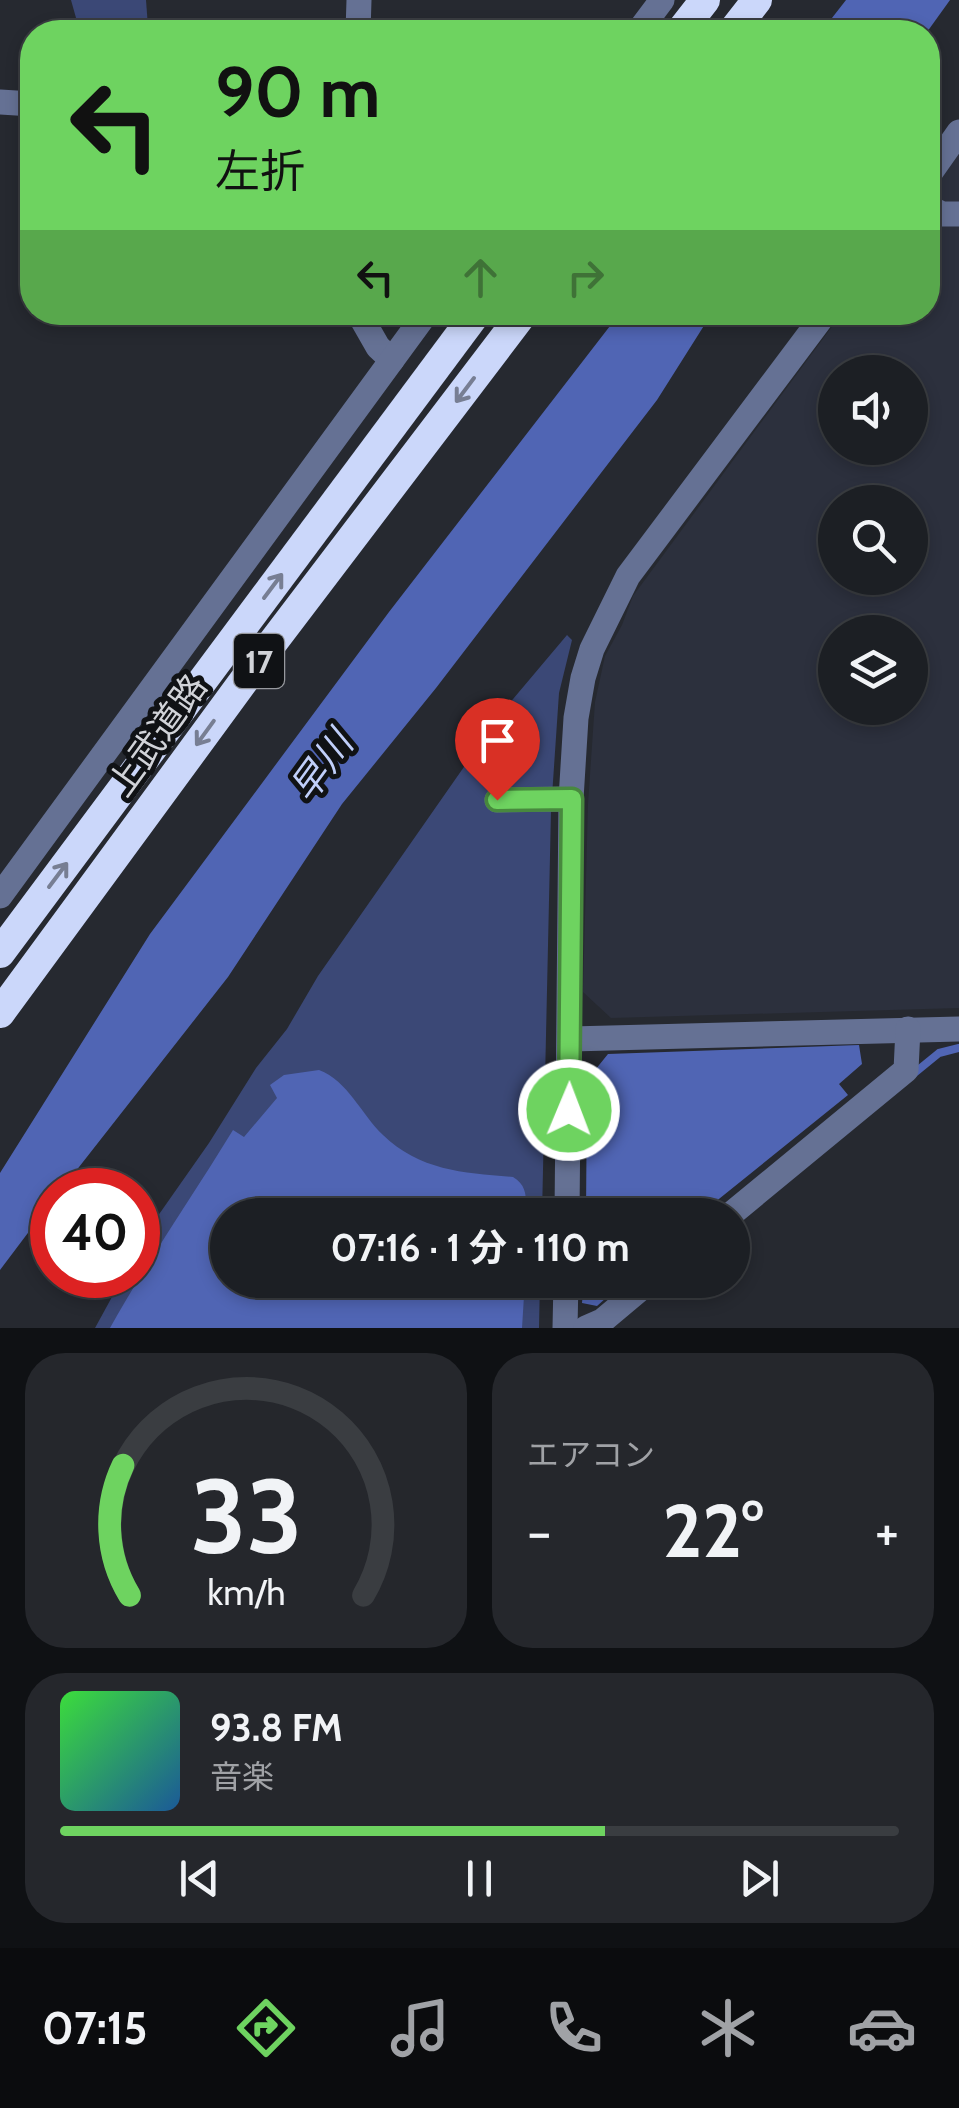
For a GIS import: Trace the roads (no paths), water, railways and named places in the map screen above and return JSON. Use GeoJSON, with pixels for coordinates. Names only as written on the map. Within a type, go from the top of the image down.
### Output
{"type":"FeatureCollection","features":[{"type":"Feature","properties":{"kind":"highway"},"geometry":{"type":"LineString","coordinates":[[689,20],[705,0]]}},
{"type":"Feature","properties":{"kind":"highway"},"geometry":{"type":"LineString","coordinates":[[741,20],[757,0]]}},
{"type":"Feature","properties":{"kind":"highway","name":"上武道路"},"geometry":{"type":"LineString","coordinates":[[0,953],[466,325]]}},
{"type":"Feature","properties":{"kind":"highway","name":"上武道路"},"geometry":{"type":"LineString","coordinates":[[0,1013],[254,667],[514,325]]}},
{"type":"Feature","properties":{"kind":"street"},"geometry":{"type":"LineString","coordinates":[[940,159],[959,132]]}},
{"type":"Feature","properties":{"kind":"street"},"geometry":{"type":"LineString","coordinates":[[365,325],[378,347],[392,360]]}},
{"type":"Feature","properties":{"kind":"street"},"geometry":{"type":"LineString","coordinates":[[0,896],[418,325]]}},
{"type":"Feature","properties":{"kind":"street"},"geometry":{"type":"LineString","coordinates":[[567,1198],[572,799],[582,678],[604,618],[628,576],[816,325]]}},
{"type":"Feature","properties":{"kind":"street"},"geometry":{"type":"LineString","coordinates":[[497,800],[572,799]]}},
{"type":"Feature","properties":{"kind":"street"},"geometry":{"type":"LineString","coordinates":[[750,1199],[906,1070],[908,1029]]}},
{"type":"Feature","properties":{"kind":"street"},"geometry":{"type":"LineString","coordinates":[[570,1040],[959,1029]]}},
{"type":"Feature","properties":{"kind":"street"},"geometry":{"type":"LineString","coordinates":[[565,1328],[566,1298]]}},
{"type":"Feature","properties":{"kind":"street"},"geometry":{"type":"LineString","coordinates":[[586,1328],[602,1321],[630,1298]]}},
{"type":"Feature","properties":{"kind":"water"},"geometry":{"type":"Polygon","coordinates":[[[846,0],[950,0],[936,20],[830,20],[846,0]]]}},
{"type":"Feature","properties":{"kind":"water","name":"早川"},"geometry":{"type":"Polygon","coordinates":[[[611,325],[704,325],[657,400],[342,804],[228,977],[78,1168],[30,1168],[30,1230],[0,1270],[0,1173],[150,934],[389,612],[611,325]]]}},
{"type":"Feature","properties":{"kind":"water"},"geometry":{"type":"Polygon","coordinates":[[[859,1045],[862,1064],[839,1084],[848,1095],[720,1198],[586,1198],[587,1080],[608,1054],[859,1045]]]}},
{"type":"Feature","properties":{"kind":"water"},"geometry":{"type":"Polygon","coordinates":[[[319,1070],[329,1075],[397,1147],[444,1168],[513,1177],[524,1188],[526,1198],[210,1198],[210,1298],[524,1298],[522,1328],[110,1328],[127,1298],[160,1298],[160,1245],[233,1130],[244,1137],[277,1098],[270,1085],[284,1075],[319,1070]]]}},
{"type":"Feature","properties":{"kind":"water"},"geometry":{"type":"Polygon","coordinates":[[[582,1298],[606,1298],[597,1306],[582,1303],[582,1298]]]}},
{"type":"Feature","properties":{"kind":"waterway"},"geometry":{"type":"LineString","coordinates":[[912,1075],[939,1053],[959,1048]]}}]}
